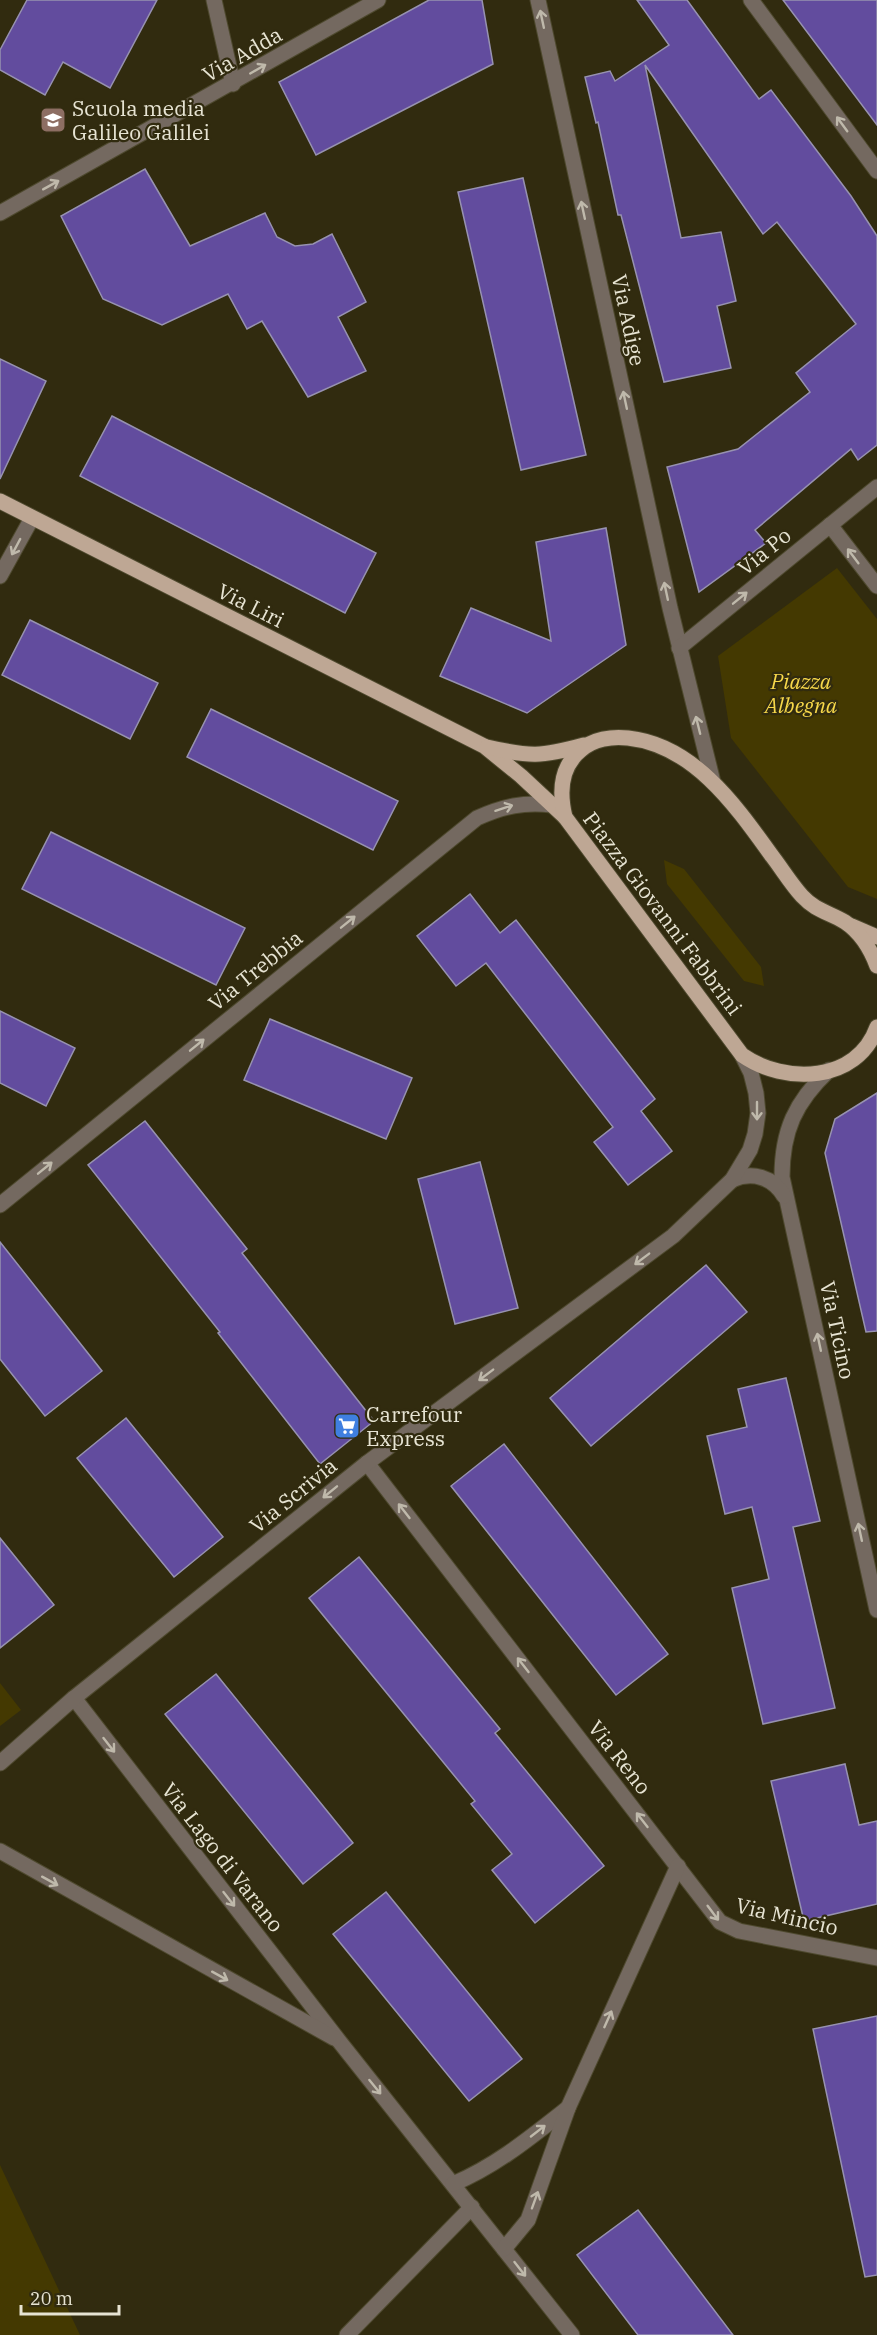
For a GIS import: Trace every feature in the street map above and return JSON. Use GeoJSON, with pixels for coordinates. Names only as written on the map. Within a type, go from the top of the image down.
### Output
{"type":"FeatureCollection","features":[{"type":"Feature","properties":{"kind":"main road","name":"Via Liri"},"geometry":{"type":"LineString","coordinates":[[0,501],[484,746],[524,755],[541,755],[589,744]]}},
{"type":"Feature","properties":{"kind":"main road"},"geometry":{"type":"LineString","coordinates":[[589,744],[616,736],[639,739],[681,755],[713,782],[755,832],[800,893],[820,912],[877,937]]}},
{"type":"Feature","properties":{"kind":"main road","name":"Piazza Giovanni Fabbrini"},"geometry":{"type":"LineString","coordinates":[[589,744],[579,750],[566,769],[561,784],[561,801],[565,817],[742,1055],[755,1064],[786,1074],[815,1074],[852,1059],[872,1043],[877,1027]]}},
{"type":"Feature","properties":{"kind":"main road","name":"Via Liri"},"geometry":{"type":"LineString","coordinates":[[484,746],[565,817]]}},
{"type":"Feature","properties":{"kind":"main road"},"geometry":{"type":"LineString","coordinates":[[846,923],[861,937],[877,966]]}},
{"type":"Feature","properties":{"kind":"street"},"geometry":{"type":"LineString","coordinates":[[214,0],[233,84]]}},
{"type":"Feature","properties":{"kind":"street","name":"Via Adda"},"geometry":{"type":"LineString","coordinates":[[0,213],[233,84],[378,0]]}},
{"type":"Feature","properties":{"kind":"street","name":"Via Adige"},"geometry":{"type":"LineString","coordinates":[[538,0],[678,648],[713,782]]}},
{"type":"Feature","properties":{"kind":"street"},"geometry":{"type":"LineString","coordinates":[[751,0],[877,171]]}},
{"type":"Feature","properties":{"kind":"street","name":"Via Po"},"geometry":{"type":"LineString","coordinates":[[678,648],[877,487]]}},
{"type":"Feature","properties":{"kind":"street"},"geometry":{"type":"LineString","coordinates":[[0,576],[32,518]]}},
{"type":"Feature","properties":{"kind":"street"},"geometry":{"type":"LineString","coordinates":[[830,525],[877,586]]}},
{"type":"Feature","properties":{"kind":"street","name":"Via Trebbia"},"geometry":{"type":"LineString","coordinates":[[0,1205],[477,818],[517,804],[552,805]]}},
{"type":"Feature","properties":{"kind":"street","name":"Via Scrivia"},"geometry":{"type":"LineString","coordinates":[[0,1762],[74,1698],[367,1463],[673,1236],[732,1180],[750,1150],[758,1113],[754,1083],[742,1055]]}},
{"type":"Feature","properties":{"kind":"street","name":"Via Ticino"},"geometry":{"type":"LineString","coordinates":[[829,1070],[802,1099],[793,1116],[786,1134],[782,1155],[782,1178],[877,1610]]}},
{"type":"Feature","properties":{"kind":"street"},"geometry":{"type":"LineString","coordinates":[[732,1180],[740,1176],[759,1176],[775,1184],[786,1199]]}},
{"type":"Feature","properties":{"kind":"street","name":"Via Reno"},"geometry":{"type":"LineString","coordinates":[[367,1463],[678,1866]]}},
{"type":"Feature","properties":{"kind":"street","name":"Via Lago di Varano"},"geometry":{"type":"LineString","coordinates":[[74,1698],[339,2041],[572,2335]]}},
{"type":"Feature","properties":{"kind":"street","name":"Via Lago di Varano"},"geometry":{"type":"LineString","coordinates":[[0,1851],[339,2041]]}},
{"type":"Feature","properties":{"kind":"street"},"geometry":{"type":"LineString","coordinates":[[504,2248],[528,2220],[568,2108],[678,1866]]}},
{"type":"Feature","properties":{"kind":"street","name":"Via Mincio"},"geometry":{"type":"LineString","coordinates":[[678,1866],[720,1922],[739,1931],[877,1958]]}},
{"type":"Feature","properties":{"kind":"street"},"geometry":{"type":"LineString","coordinates":[[453,2184],[480,2173],[500,2160],[568,2108]]}},
{"type":"Feature","properties":{"kind":"street"},"geometry":{"type":"LineString","coordinates":[[347,2335],[472,2207]]}},
{"type":"Feature","properties":{"kind":"green space","name":"Piazza Albegna"},"geometry":{"type":"Polygon","coordinates":[[[837,568],[877,619],[877,899],[848,887],[731,738],[718,656],[837,568]]]}},
{"type":"Feature","properties":{"kind":"green space"},"geometry":{"type":"Polygon","coordinates":[[[664,860],[684,869],[761,967],[764,986],[744,981],[667,884],[664,860]]]}},
{"type":"Feature","properties":{"kind":"green space"},"geometry":{"type":"Polygon","coordinates":[[[0,1683],[21,1710],[0,1726],[0,1683]]]}},
{"type":"Feature","properties":{"kind":"green space"},"geometry":{"type":"Polygon","coordinates":[[[0,2165],[80,2335],[0,2335],[0,2165]]]}},
{"type":"Feature","properties":{"kind":"building"},"geometry":{"type":"Polygon","coordinates":[[[27,0],[157,0],[110,88],[63,62],[45,95],[0,70],[0,50],[27,0]]]}},
{"type":"Feature","properties":{"kind":"building"},"geometry":{"type":"Polygon","coordinates":[[[429,0],[482,0],[493,64],[316,155],[279,82],[429,0]]]}},
{"type":"Feature","properties":{"kind":"building"},"geometry":{"type":"Polygon","coordinates":[[[637,0],[687,0],[759,99],[771,90],[851,196],[877,236],[877,445],[858,460],[851,449],[755,530],[766,543],[699,592],[667,467],[738,449],[810,392],[796,373],[856,324],[777,222],[763,234],[645,65],[681,238],[721,232],[736,301],[717,306],[731,368],[664,382],[621,215],[618,215],[598,122],[596,123],[585,77],[610,71],[615,81],[669,45],[637,0]]]}},
{"type":"Feature","properties":{"kind":"building"},"geometry":{"type":"Polygon","coordinates":[[[783,0],[877,0],[877,125],[783,0]]]}},
{"type":"Feature","properties":{"kind":"building"},"geometry":{"type":"Polygon","coordinates":[[[145,169],[190,246],[265,213],[277,237],[295,246],[313,244],[332,234],[366,302],[338,317],[366,371],[308,397],[262,321],[247,329],[228,294],[162,325],[103,299],[61,216],[145,169]]]}},
{"type":"Feature","properties":{"kind":"building"},"geometry":{"type":"Polygon","coordinates":[[[523,178],[586,455],[521,470],[458,192],[523,178]]]}},
{"type":"Feature","properties":{"kind":"building"},"geometry":{"type":"Polygon","coordinates":[[[0,359],[46,381],[0,479],[0,359]]]}},
{"type":"Feature","properties":{"kind":"building"},"geometry":{"type":"Polygon","coordinates":[[[112,416],[376,553],[345,613],[80,476],[112,416]]]}},
{"type":"Feature","properties":{"kind":"building"},"geometry":{"type":"Polygon","coordinates":[[[606,528],[626,645],[527,713],[440,676],[471,608],[551,641],[536,542],[606,528]]]}},
{"type":"Feature","properties":{"kind":"building"},"geometry":{"type":"Polygon","coordinates":[[[30,620],[158,683],[130,739],[2,675],[30,620]]]}},
{"type":"Feature","properties":{"kind":"building"},"geometry":{"type":"Polygon","coordinates":[[[211,709],[398,801],[373,850],[187,757],[211,709]]]}},
{"type":"Feature","properties":{"kind":"building"},"geometry":{"type":"Polygon","coordinates":[[[51,832],[245,928],[216,985],[22,889],[51,832]]]}},
{"type":"Feature","properties":{"kind":"building"},"geometry":{"type":"Polygon","coordinates":[[[470,894],[500,933],[516,920],[655,1099],[641,1111],[672,1151],[628,1185],[594,1142],[613,1127],[486,963],[456,986],[417,936],[470,894]]]}},
{"type":"Feature","properties":{"kind":"building"},"geometry":{"type":"Polygon","coordinates":[[[0,1011],[75,1048],[46,1106],[0,1083],[0,1011]]]}},
{"type":"Feature","properties":{"kind":"building"},"geometry":{"type":"Polygon","coordinates":[[[270,1019],[412,1078],[386,1139],[244,1080],[270,1019]]]}},
{"type":"Feature","properties":{"kind":"building"},"geometry":{"type":"Polygon","coordinates":[[[877,1093],[877,1331],[866,1332],[825,1153],[835,1119],[877,1093]]]}},
{"type":"Feature","properties":{"kind":"building"},"geometry":{"type":"Polygon","coordinates":[[[145,1121],[247,1249],[242,1253],[374,1421],[320,1464],[218,1333],[220,1332],[88,1165],[145,1121]]]}},
{"type":"Feature","properties":{"kind":"building"},"geometry":{"type":"Polygon","coordinates":[[[480,1162],[518,1308],[455,1324],[418,1179],[480,1162]]]}},
{"type":"Feature","properties":{"kind":"building"},"geometry":{"type":"Polygon","coordinates":[[[0,1242],[102,1371],[45,1416],[0,1359],[0,1242]]]}},
{"type":"Feature","properties":{"kind":"building"},"geometry":{"type":"Polygon","coordinates":[[[706,1265],[747,1312],[591,1446],[550,1398],[706,1265]]]}},
{"type":"Feature","properties":{"kind":"building"},"geometry":{"type":"Polygon","coordinates":[[[786,1378],[820,1521],[793,1527],[835,1708],[763,1724],[732,1588],[769,1579],[752,1507],[725,1514],[707,1436],[747,1427],[738,1389],[786,1378]]]}},
{"type":"Feature","properties":{"kind":"building"},"geometry":{"type":"Polygon","coordinates":[[[126,1418],[223,1537],[174,1577],[77,1458],[126,1418]]]}},
{"type":"Feature","properties":{"kind":"building"},"geometry":{"type":"Polygon","coordinates":[[[504,1444],[668,1654],[616,1695],[451,1486],[504,1444]]]}},
{"type":"Feature","properties":{"kind":"building"},"geometry":{"type":"Polygon","coordinates":[[[0,1538],[54,1605],[0,1648],[0,1538]]]}},
{"type":"Feature","properties":{"kind":"building"},"geometry":{"type":"Polygon","coordinates":[[[359,1557],[500,1729],[495,1733],[604,1866],[535,1923],[492,1870],[512,1854],[471,1804],[475,1801],[309,1598],[359,1557]]]}},
{"type":"Feature","properties":{"kind":"building"},"geometry":{"type":"Polygon","coordinates":[[[216,1674],[353,1843],[303,1884],[165,1714],[216,1674]]]}},
{"type":"Feature","properties":{"kind":"building"},"geometry":{"type":"Polygon","coordinates":[[[845,1764],[859,1825],[877,1821],[877,1904],[804,1921],[771,1781],[845,1764]]]}},
{"type":"Feature","properties":{"kind":"building"},"geometry":{"type":"Polygon","coordinates":[[[386,1892],[522,2059],[469,2101],[333,1934],[386,1892]]]}},
{"type":"Feature","properties":{"kind":"building"},"geometry":{"type":"Polygon","coordinates":[[[877,2016],[877,2275],[865,2277],[813,2029],[877,2016]]]}},
{"type":"Feature","properties":{"kind":"building"},"geometry":{"type":"Polygon","coordinates":[[[638,2210],[733,2335],[638,2335],[577,2255],[638,2210]]]}},
{"type":"Feature","properties":{"kind":"place","name":"Scuola media Galileo Galilei"},"geometry":{"type":"Point","coordinates":[53,120]}},
{"type":"Feature","properties":{"kind":"place","name":"Carrefour Express"},"geometry":{"type":"Point","coordinates":[347,1426]}}]}
